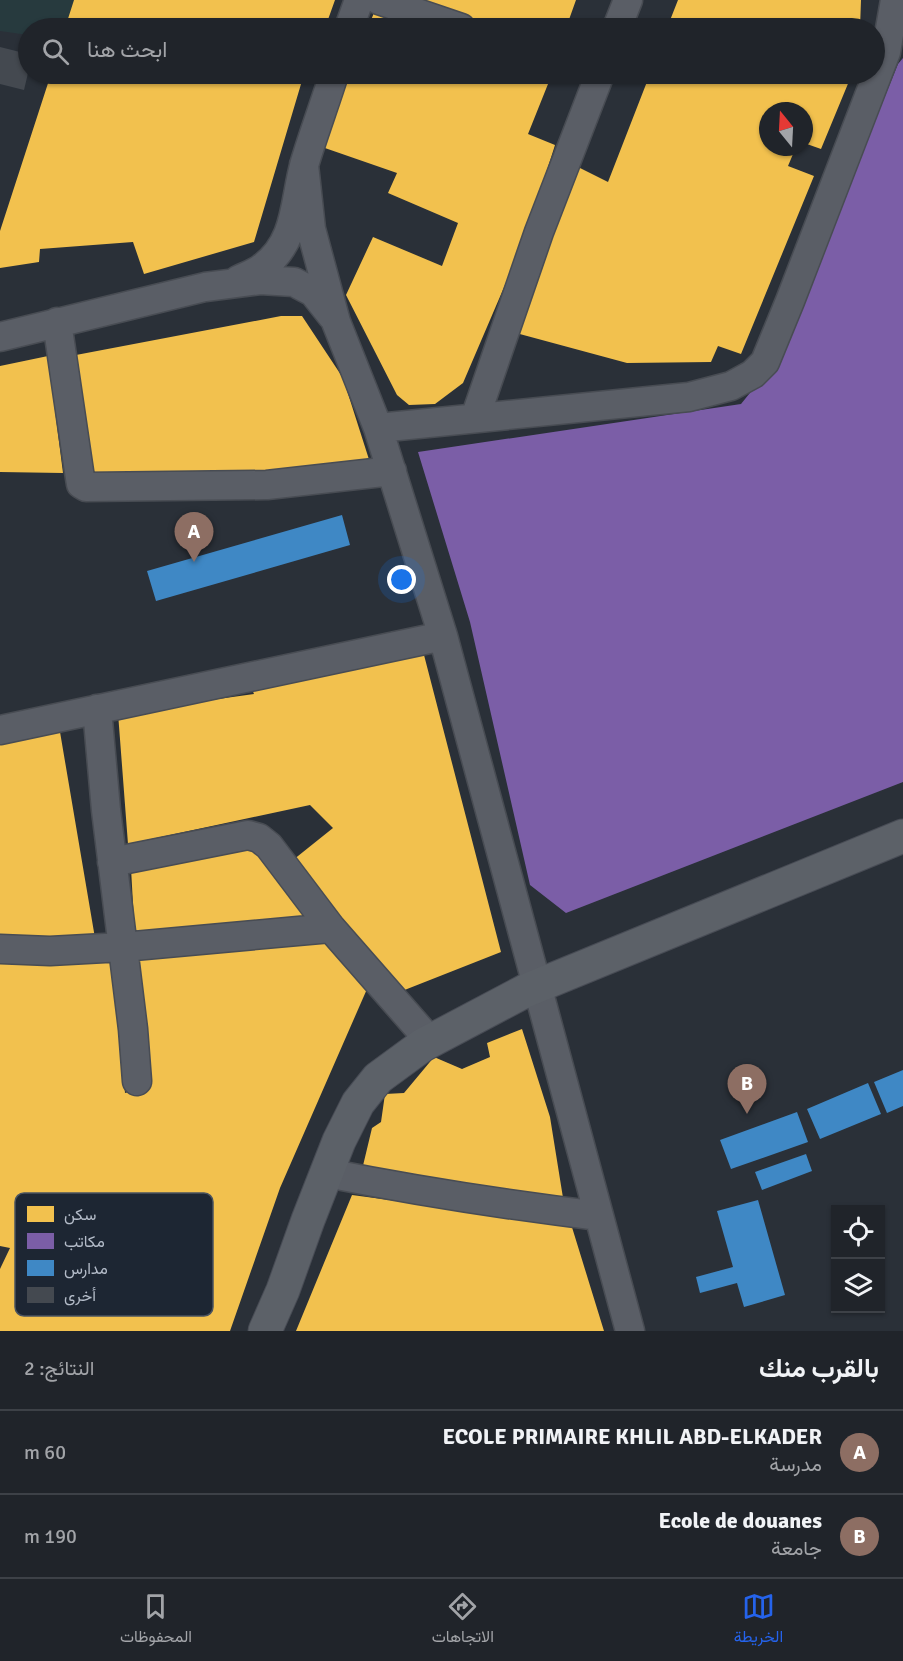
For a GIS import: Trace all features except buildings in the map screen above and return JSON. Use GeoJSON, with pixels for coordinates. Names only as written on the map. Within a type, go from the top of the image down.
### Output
{"type":"FeatureCollection","features":[{"type":"Feature","properties":{"kind":"main road"},"geometry":{"type":"LineString","coordinates":[[265,1331],[283,1290],[339,1141],[358,1103],[378,1078],[430,1041],[538,985],[903,836]]}},
{"type":"Feature","properties":{"kind":"street"},"geometry":{"type":"LineString","coordinates":[[353,18],[359,0]]}},
{"type":"Feature","properties":{"kind":"street"},"geometry":{"type":"LineString","coordinates":[[379,0],[432,18]]}},
{"type":"Feature","properties":{"kind":"street"},"geometry":{"type":"LineString","coordinates":[[621,18],[628,0]]}},
{"type":"Feature","properties":{"kind":"street"},"geometry":{"type":"LineString","coordinates":[[885,55],[896,0]]}},
{"type":"Feature","properties":{"kind":"street"},"geometry":{"type":"LineString","coordinates":[[228,285],[262,268],[287,240],[293,225],[304,165],[331,84]]}},
{"type":"Feature","properties":{"kind":"street"},"geometry":{"type":"LineString","coordinates":[[475,418],[588,84]]}},
{"type":"Feature","properties":{"kind":"street"},"geometry":{"type":"LineString","coordinates":[[378,428],[689,397],[731,386],[753,374],[765,362],[874,84]]}},
{"type":"Feature","properties":{"kind":"street"},"geometry":{"type":"LineString","coordinates":[[304,165],[311,229],[336,322],[378,428],[443,636],[630,1331]]}},
{"type":"Feature","properties":{"kind":"street"},"geometry":{"type":"LineString","coordinates":[[0,337],[205,287],[260,280],[294,282],[313,292],[336,322]]}},
{"type":"Feature","properties":{"kind":"street"},"geometry":{"type":"LineString","coordinates":[[57,322],[80,478],[81,483],[86,486],[267,485],[392,471]]}},
{"type":"Feature","properties":{"kind":"street"},"geometry":{"type":"LineString","coordinates":[[0,730],[443,636]]}},
{"type":"Feature","properties":{"kind":"street"},"geometry":{"type":"LineString","coordinates":[[98,709],[112,862],[133,1029],[137,1081]]}},
{"type":"Feature","properties":{"kind":"street"},"geometry":{"type":"LineString","coordinates":[[112,862],[220,839],[248,835],[259,838],[269,846],[331,928],[430,1041]]}},
{"type":"Feature","properties":{"kind":"street"},"geometry":{"type":"LineString","coordinates":[[0,949],[50,951],[123,947],[331,928]]}},
{"type":"Feature","properties":{"kind":"street"},"geometry":{"type":"LineString","coordinates":[[327,1173],[522,1207],[599,1216]]}},
{"type":"Feature","properties":{"kind":"green space"},"geometry":{"type":"Polygon","coordinates":[[[0,0],[74,0],[68,18],[18,18],[18,34],[0,31],[0,0]]]}},
{"type":"Feature","properties":{"kind":"place","name":"ECOLE PRIMAIRE KHLIL ABD-ELKADER"},"geometry":{"type":"Point","coordinates":[194,562]}},
{"type":"Feature","properties":{"kind":"place","name":"Ecole de douanes"},"geometry":{"type":"Point","coordinates":[747,1114]}}]}
